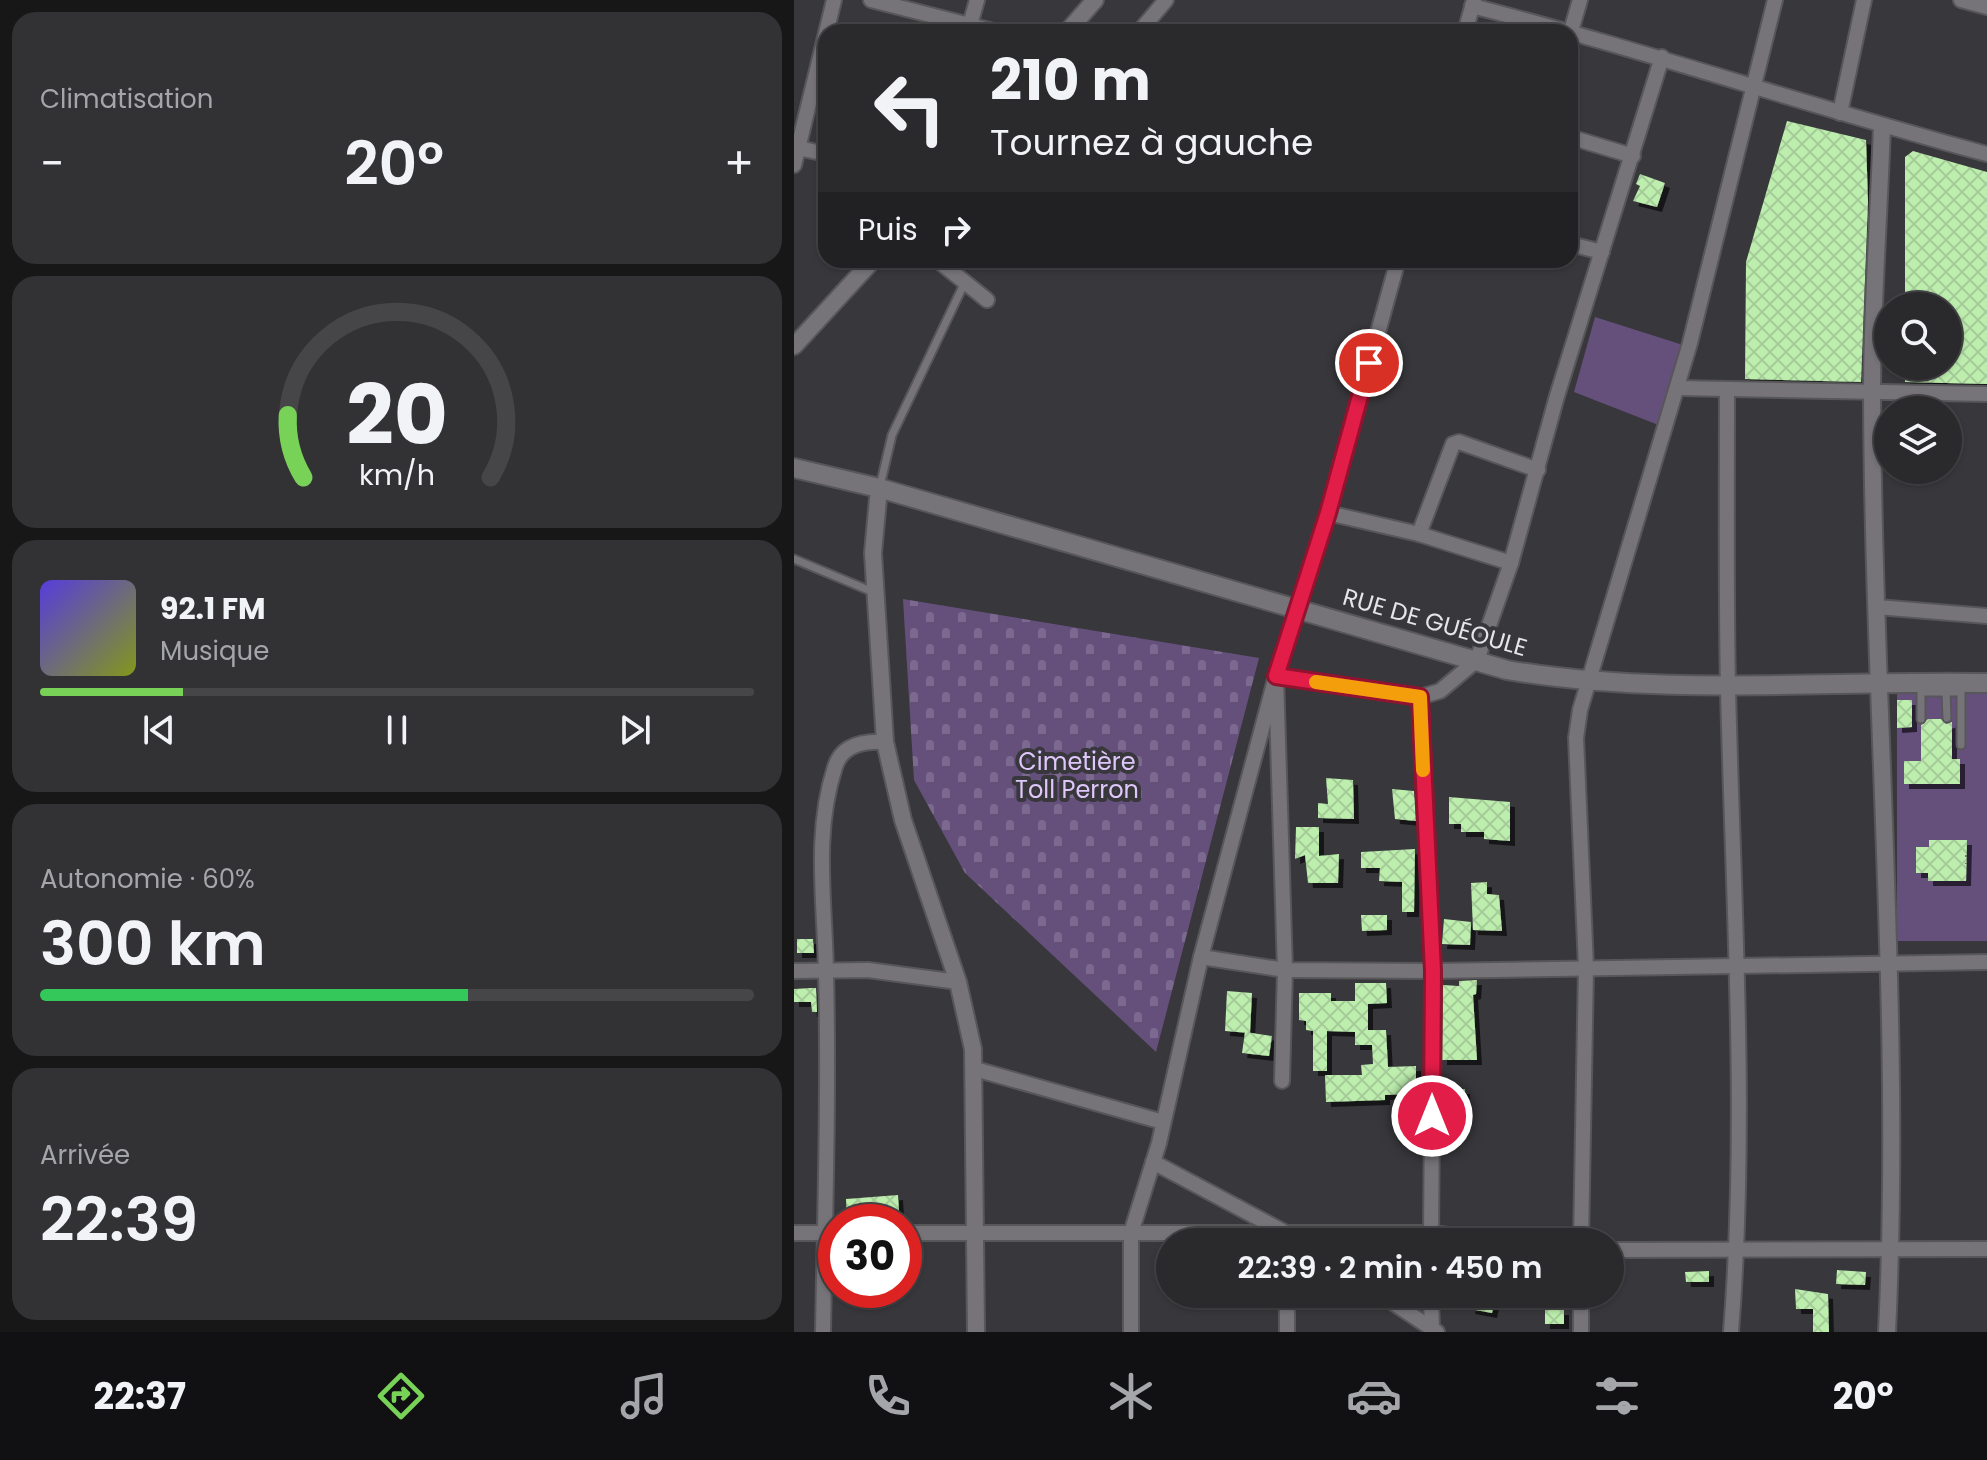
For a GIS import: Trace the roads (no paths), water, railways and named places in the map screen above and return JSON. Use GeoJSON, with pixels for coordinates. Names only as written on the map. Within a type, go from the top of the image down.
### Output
{"type":"FeatureCollection","features":[{"type":"Feature","properties":{"kind":"main road","name":"RUE DE GUÉOULE"},"geometry":{"type":"LineString","coordinates":[[794,468],[879,488],[1507,670],[1568,681],[1728,688],[1879,684],[1938,688],[1987,683]]}},
{"type":"Feature","properties":{"kind":"street"},"geometry":{"type":"LineString","coordinates":[[828,24],[834,0]]}},
{"type":"Feature","properties":{"kind":"street"},"geometry":{"type":"LineString","coordinates":[[871,0],[955,24]]}},
{"type":"Feature","properties":{"kind":"street"},"geometry":{"type":"LineString","coordinates":[[970,24],[977,0]]}},
{"type":"Feature","properties":{"kind":"street"},"geometry":{"type":"LineString","coordinates":[[1074,24],[1095,0]]}},
{"type":"Feature","properties":{"kind":"street"},"geometry":{"type":"LineString","coordinates":[[1146,24],[1166,0]]}},
{"type":"Feature","properties":{"kind":"street"},"geometry":{"type":"LineString","coordinates":[[1573,24],[1580,0]]}},
{"type":"Feature","properties":{"kind":"street"},"geometry":{"type":"LineString","coordinates":[[1581,1228],[1586,967],[1576,738],[1588,680],[1678,388],[1775,0]]}},
{"type":"Feature","properties":{"kind":"street"},"geometry":{"type":"LineString","coordinates":[[1840,113],[1864,0]]}},
{"type":"Feature","properties":{"kind":"street"},"geometry":{"type":"LineString","coordinates":[[1961,0],[1987,7]]}},
{"type":"Feature","properties":{"kind":"street"},"geometry":{"type":"LineString","coordinates":[[1467,24],[1473,3],[1546,24]]}},
{"type":"Feature","properties":{"kind":"street"},"geometry":{"type":"LineString","coordinates":[[1578,33],[1882,126],[1987,154]]}},
{"type":"Feature","properties":{"kind":"street"},"geometry":{"type":"LineString","coordinates":[[1276,676],[1420,697],[1440,691],[1477,660],[1511,563],[1662,57]]}},
{"type":"Feature","properties":{"kind":"street"},"geometry":{"type":"LineString","coordinates":[[794,165],[818,62]]}},
{"type":"Feature","properties":{"kind":"street"},"geometry":{"type":"LineString","coordinates":[[1882,126],[1872,390],[1887,965],[1891,1247],[1887,1332]]}},
{"type":"Feature","properties":{"kind":"street"},"geometry":{"type":"LineString","coordinates":[[1578,139],[1633,156]]}},
{"type":"Feature","properties":{"kind":"street"},"geometry":{"type":"LineString","coordinates":[[796,147],[818,152]]}},
{"type":"Feature","properties":{"kind":"street"},"geometry":{"type":"LineString","coordinates":[[1578,246],[1602,252]]}},
{"type":"Feature","properties":{"kind":"street"},"geometry":{"type":"LineString","coordinates":[[794,346],[866,268]]}},
{"type":"Feature","properties":{"kind":"street"},"geometry":{"type":"LineString","coordinates":[[947,268],[987,300]]}},
{"type":"Feature","properties":{"kind":"street"},"geometry":{"type":"LineString","coordinates":[[1131,1332],[1131,1233],[1153,1162],[1201,957],[1276,676],[1328,513],[1396,268]]}},
{"type":"Feature","properties":{"kind":"street"},"geometry":{"type":"LineString","coordinates":[[1678,388],[1987,394]]}},
{"type":"Feature","properties":{"kind":"street"},"geometry":{"type":"LineString","coordinates":[[1727,391],[1728,688],[1740,965],[1737,1250],[1731,1332]]}},
{"type":"Feature","properties":{"kind":"street"},"geometry":{"type":"LineString","coordinates":[[1419,534],[1453,444],[1459,442],[1538,470]]}},
{"type":"Feature","properties":{"kind":"street"},"geometry":{"type":"LineString","coordinates":[[879,488],[873,553],[885,742],[903,820],[958,982],[975,1069],[976,1332]]}},
{"type":"Feature","properties":{"kind":"street"},"geometry":{"type":"LineString","coordinates":[[1328,513],[1419,534],[1511,563]]}},
{"type":"Feature","properties":{"kind":"street"},"geometry":{"type":"LineString","coordinates":[[1877,607],[1987,616]]}},
{"type":"Feature","properties":{"kind":"street"},"geometry":{"type":"LineString","coordinates":[[1276,676],[1285,970],[1282,1081]]}},
{"type":"Feature","properties":{"kind":"street"},"geometry":{"type":"LineString","coordinates":[[1420,697],[1433,971],[1431,1228]]}},
{"type":"Feature","properties":{"kind":"street"},"geometry":{"type":"LineString","coordinates":[[830,1204],[826,971],[819,863],[836,764],[848,749],[865,741],[885,742]]}},
{"type":"Feature","properties":{"kind":"street"},"geometry":{"type":"LineString","coordinates":[[1201,957],[1285,970],[1433,971],[1987,962]]}},
{"type":"Feature","properties":{"kind":"street"},"geometry":{"type":"LineString","coordinates":[[794,971],[868,970],[958,982]]}},
{"type":"Feature","properties":{"kind":"street"},"geometry":{"type":"LineString","coordinates":[[975,1069],[1163,1122]]}},
{"type":"Feature","properties":{"kind":"street"},"geometry":{"type":"LineString","coordinates":[[1153,1162],[1273,1228]]}},
{"type":"Feature","properties":{"kind":"street"},"geometry":{"type":"LineString","coordinates":[[794,1233],[818,1233]]}},
{"type":"Feature","properties":{"kind":"street"},"geometry":{"type":"LineString","coordinates":[[922,1233],[1156,1233]]}},
{"type":"Feature","properties":{"kind":"street"},"geometry":{"type":"LineString","coordinates":[[1624,1250],[1987,1249]]}},
{"type":"Feature","properties":{"kind":"street"},"geometry":{"type":"LineString","coordinates":[[823,1332],[825,1308]]}},
{"type":"Feature","properties":{"kind":"street"},"geometry":{"type":"LineString","coordinates":[[1287,1308],[1287,1332]]}},
{"type":"Feature","properties":{"kind":"street"},"geometry":{"type":"LineString","coordinates":[[1400,1308],[1434,1331]]}},
{"type":"Feature","properties":{"kind":"street"},"geometry":{"type":"LineString","coordinates":[[1432,1308],[1434,1331]]}},
{"type":"Feature","properties":{"kind":"street"},"geometry":{"type":"LineString","coordinates":[[1581,1308],[1581,1332]]}},
{"type":"Feature","properties":{"kind":"lane"},"geometry":{"type":"LineString","coordinates":[[879,488],[892,435],[965,282]]}},
{"type":"Feature","properties":{"kind":"lane"},"geometry":{"type":"LineString","coordinates":[[794,559],[874,593]]}},
{"type":"Feature","properties":{"kind":"lane"},"geometry":{"type":"LineString","coordinates":[[1938,688],[1947,718]]}},
{"type":"Feature","properties":{"kind":"lane"},"geometry":{"type":"LineString","coordinates":[[1921,719],[1921,692],[1938,688],[1961,692],[1961,745]]}},
{"type":"Feature","properties":{"kind":"park label","name":"Cimetière Toll Perron"},"geometry":{"type":"Point","coordinates":[1077,775]}}]}
